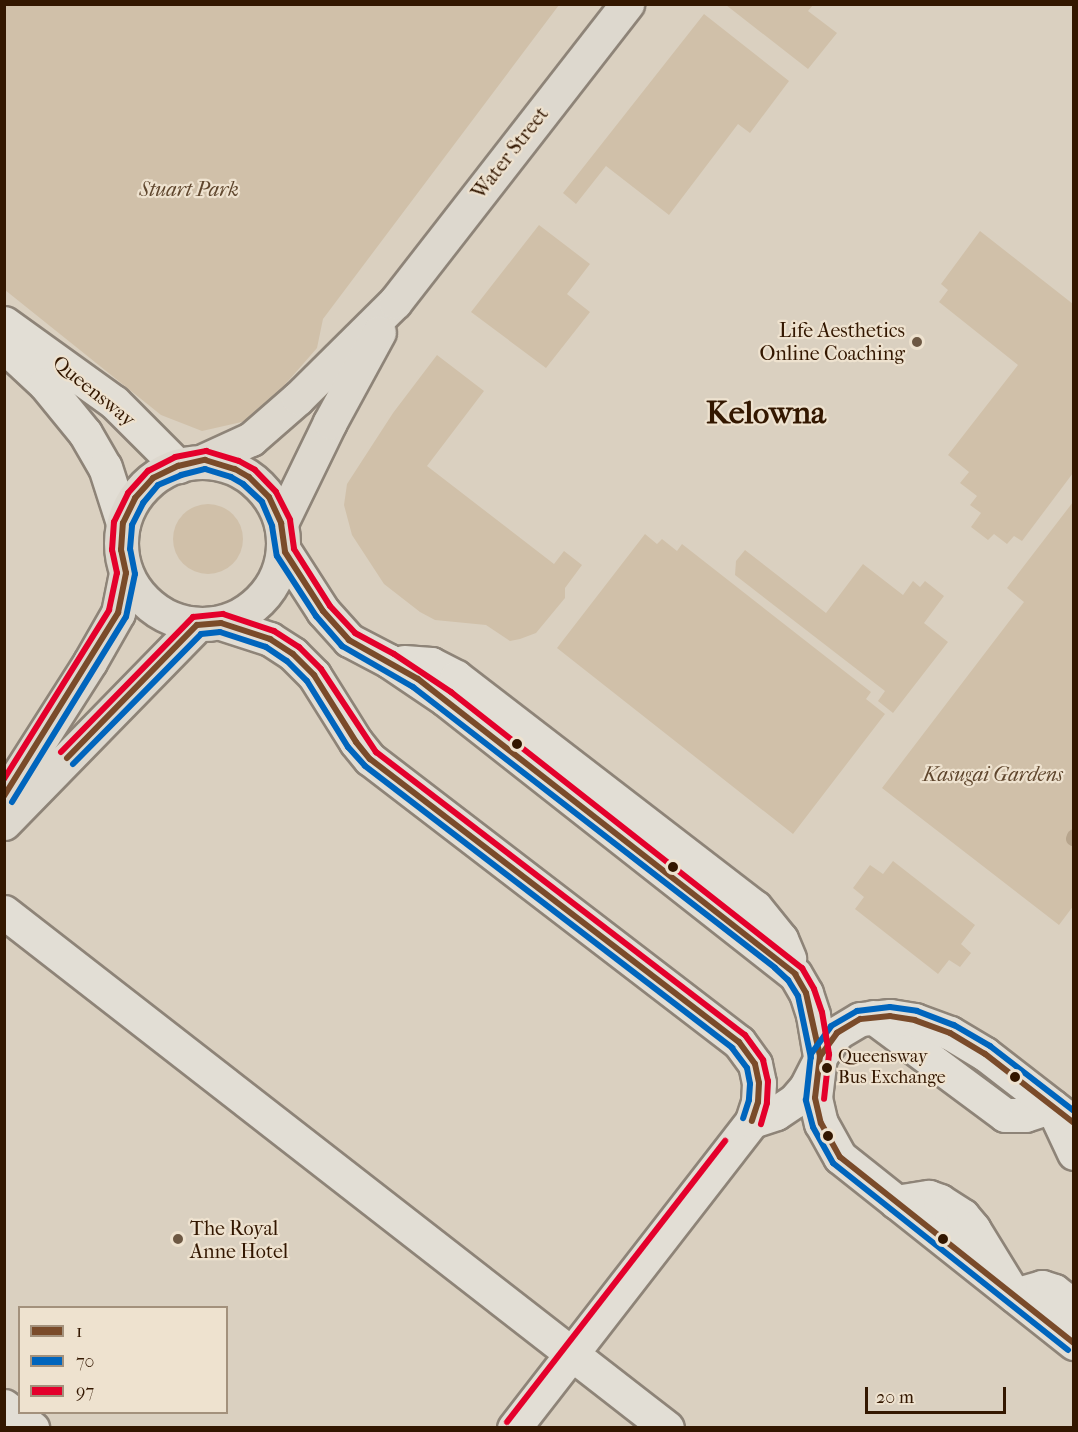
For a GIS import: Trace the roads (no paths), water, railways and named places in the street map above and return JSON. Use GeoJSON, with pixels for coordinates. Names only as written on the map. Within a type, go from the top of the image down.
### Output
{"type":"FeatureCollection","features":[{"type":"Feature","properties":{"kind":"main road","name":"Water Street"},"geometry":{"type":"LineString","coordinates":[[191,463],[251,439],[298,398],[395,302],[627,4]]}},
{"type":"Feature","properties":{"kind":"main road","name":"Water Street"},"geometry":{"type":"LineString","coordinates":[[283,537],[330,422],[395,302]]}},
{"type":"Feature","properties":{"kind":"main road"},"geometry":{"type":"LineString","coordinates":[[4,823],[209,624],[252,608],[274,583],[283,537],[269,497],[249,477],[235,469],[191,463],[153,478],[135,498],[123,523],[121,550],[126,573],[137,593],[174,620],[209,624]]}},
{"type":"Feature","properties":{"kind":"main road"},"geometry":{"type":"LineString","coordinates":[[4,797],[90,662],[118,613],[126,573]]}},
{"type":"Feature","properties":{"kind":"street","name":"Queensway"},"geometry":{"type":"LineString","coordinates":[[4,323],[114,402],[191,463]]}},
{"type":"Feature","properties":{"kind":"street","name":"Queensway"},"geometry":{"type":"LineString","coordinates":[[4,346],[45,384],[85,433],[105,466],[123,523]]}},
{"type":"Feature","properties":{"kind":"street"},"geometry":{"type":"LineString","coordinates":[[283,537],[323,611],[349,640],[389,661],[445,699],[795,974],[806,993],[813,1015],[820,1056],[815,1098],[821,1123],[840,1157]]}},
{"type":"Feature","properties":{"kind":"street"},"geometry":{"type":"LineString","coordinates":[[209,624],[270,639],[293,654],[314,675],[356,742],[370,759],[739,1042],[755,1064],[759,1083],[758,1102],[752,1121],[514,1428]]}},
{"type":"Feature","properties":{"kind":"street"},"geometry":{"type":"LineString","coordinates":[[4,912],[667,1428]]}},
{"type":"Feature","properties":{"kind":"street"},"geometry":{"type":"LineString","coordinates":[[752,1121],[776,1113],[794,1101],[807,1087],[820,1056],[837,1033],[860,1019],[873,1017],[915,1020],[950,1033],[985,1054],[1063,1114],[1074,1153]]}},
{"type":"Feature","properties":{"kind":"street"},"geometry":{"type":"LineString","coordinates":[[752,1121],[774,1119],[793,1124],[840,1157],[1074,1343]]}},
{"type":"Feature","properties":{"kind":"street"},"geometry":{"type":"LineString","coordinates":[[1014,1295],[1042,1287],[1054,1291],[1074,1305]]}},
{"type":"Feature","properties":{"kind":"street"},"geometry":{"type":"LineString","coordinates":[[4,1406],[32,1428]]}},
{"type":"Feature","properties":{"kind":"place","name":"Life Aesthetics Online Coaching"},"geometry":{"type":"Point","coordinates":[917,342]}},
{"type":"Feature","properties":{"kind":"place","name":"Queensway Bus Exchange"},"geometry":{"type":"Point","coordinates":[827,1068]}},
{"type":"Feature","properties":{"kind":"place","name":"The Royal Anne Hotel"},"geometry":{"type":"Point","coordinates":[178,1239]}},
{"type":"Feature","properties":{"kind":"district","name":"Kelowna"},"geometry":{"type":"Point","coordinates":[766,413]}},
{"type":"Feature","properties":{"kind":"park label","name":"Stuart Park"},"geometry":{"type":"Point","coordinates":[189,189]}},
{"type":"Feature","properties":{"kind":"park label","name":"Kasugai Gardens"},"geometry":{"type":"Point","coordinates":[993,774]}}]}
